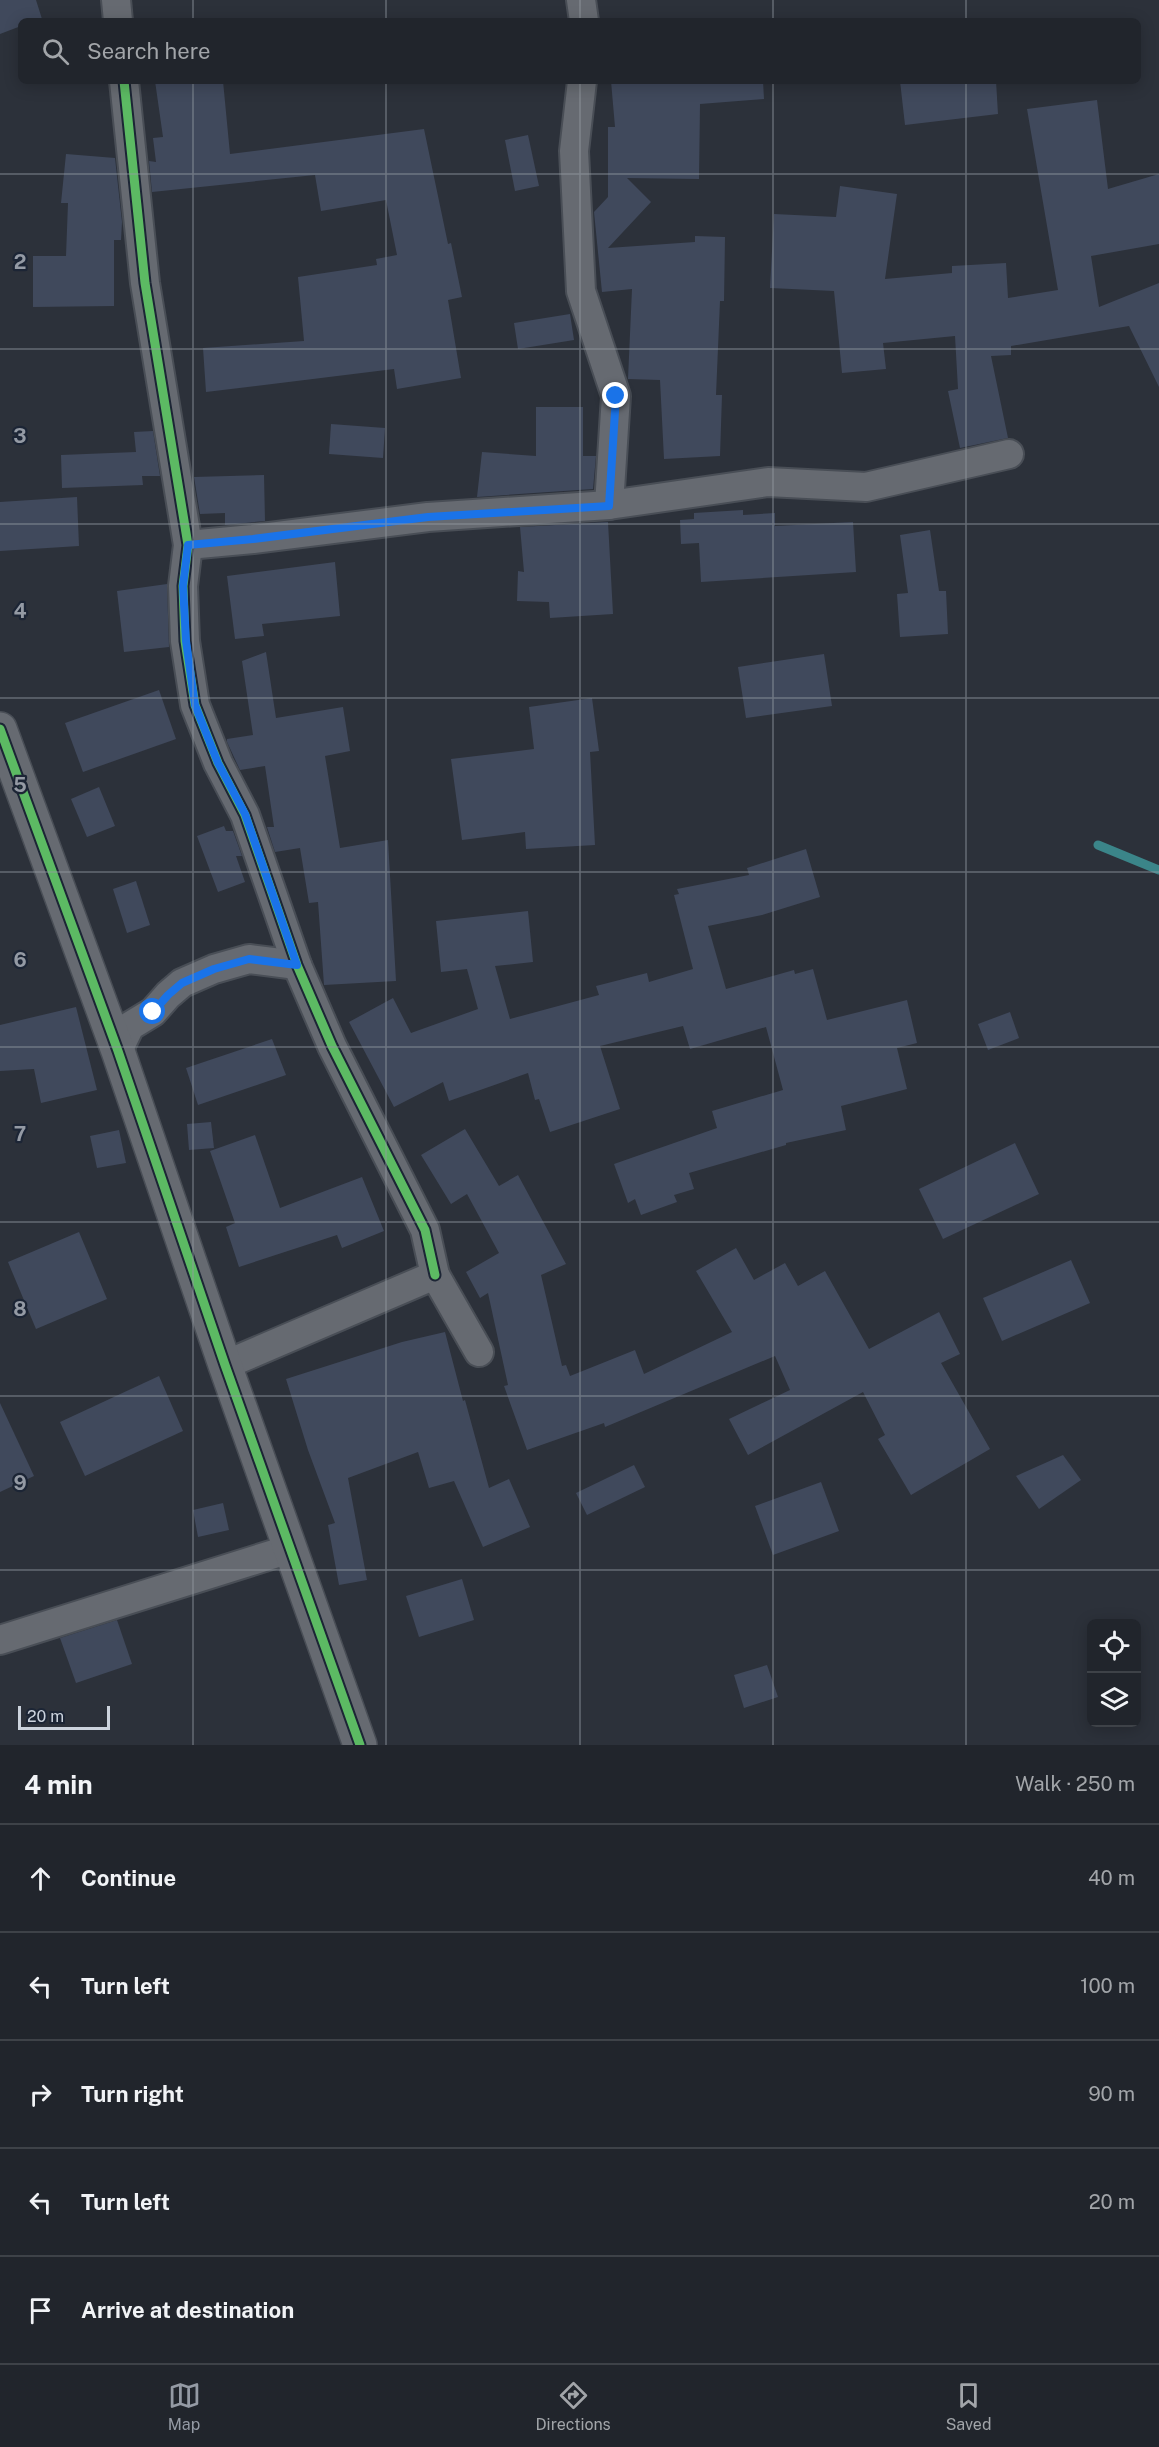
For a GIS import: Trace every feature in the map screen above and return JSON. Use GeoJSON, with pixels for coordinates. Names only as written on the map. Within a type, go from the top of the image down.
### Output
{"type":"FeatureCollection","features":[{"type":"Feature","properties":{"kind":"street"},"geometry":{"type":"LineString","coordinates":[[116,0],[118,18]]}},
{"type":"Feature","properties":{"kind":"street"},"geometry":{"type":"LineString","coordinates":[[581,0],[584,18]]}},
{"type":"Feature","properties":{"kind":"street"},"geometry":{"type":"LineString","coordinates":[[124,84],[145,283],[188,545],[183,597],[186,641],[195,705],[218,763],[245,814],[297,965],[332,1046],[425,1230],[435,1275],[479,1352]]}},
{"type":"Feature","properties":{"kind":"street"},"geometry":{"type":"LineString","coordinates":[[582,84],[574,151],[580,291],[616,396],[609,506]]}},
{"type":"Feature","properties":{"kind":"street"},"geometry":{"type":"LineString","coordinates":[[188,545],[428,517],[609,506],[768,482],[866,487],[1009,453]]}},
{"type":"Feature","properties":{"kind":"street"},"geometry":{"type":"LineString","coordinates":[[0,729],[118,1051],[225,1365],[360,1745]]}},
{"type":"Feature","properties":{"kind":"street"},"geometry":{"type":"LineString","coordinates":[[118,1051],[130,1026],[153,1012],[182,983],[214,969],[249,959],[297,965]]}},
{"type":"Feature","properties":{"kind":"street"},"geometry":{"type":"LineString","coordinates":[[225,1365],[435,1275]]}},
{"type":"Feature","properties":{"kind":"street"},"geometry":{"type":"LineString","coordinates":[[0,1640],[290,1549]]}},
{"type":"Feature","properties":{"kind":"building"},"geometry":{"type":"Polygon","coordinates":[[[0,0],[36,0],[42,18],[18,18],[18,27],[0,34],[0,0]]]}},
{"type":"Feature","properties":{"kind":"building"},"geometry":{"type":"Polygon","coordinates":[[[155,84],[223,84],[230,154],[424,129],[448,244],[451,243],[462,297],[448,300],[461,378],[397,389],[394,369],[206,392],[203,348],[304,341],[298,277],[377,265],[376,259],[397,255],[386,200],[321,211],[315,175],[152,192],[149,161],[156,162],[153,138],[163,137],[155,84]]]}},
{"type":"Feature","properties":{"kind":"building"},"geometry":{"type":"Polygon","coordinates":[[[611,84],[763,84],[764,99],[700,104],[699,179],[627,178],[651,202],[608,248],[695,242],[695,236],[725,237],[724,301],[720,301],[716,395],[722,395],[720,456],[664,459],[660,380],[628,379],[632,289],[602,292],[594,212],[608,197],[608,127],[615,127],[611,84]]]}},
{"type":"Feature","properties":{"kind":"building"},"geometry":{"type":"Polygon","coordinates":[[[900,84],[996,84],[998,114],[905,125],[900,84]]]}},
{"type":"Feature","properties":{"kind":"building"},"geometry":{"type":"Polygon","coordinates":[[[1097,100],[1108,189],[1159,174],[1159,244],[1091,256],[1099,307],[1159,283],[1159,387],[1129,326],[1011,346],[1011,355],[991,356],[1008,438],[960,448],[948,391],[958,389],[955,336],[883,343],[886,369],[842,373],[834,291],[770,288],[774,214],[836,217],[840,186],[897,194],[885,279],[952,273],[952,266],[1006,263],[1008,298],[1058,290],[1027,109],[1097,100]]]}},
{"type":"Feature","properties":{"kind":"building"},"geometry":{"type":"Polygon","coordinates":[[[528,135],[539,186],[515,191],[505,140],[528,135]]]}},
{"type":"Feature","properties":{"kind":"building"},"geometry":{"type":"Polygon","coordinates":[[[66,154],[115,158],[122,222],[121,240],[114,240],[114,306],[33,307],[33,256],[66,256],[68,203],[61,203],[66,154]]]}},
{"type":"Feature","properties":{"kind":"building"},"geometry":{"type":"Polygon","coordinates":[[[570,314],[574,340],[518,349],[514,323],[570,314]]]}},
{"type":"Feature","properties":{"kind":"building"},"geometry":{"type":"Polygon","coordinates":[[[536,407],[583,407],[583,456],[596,456],[593,489],[477,497],[482,452],[536,456],[536,407]]]}},
{"type":"Feature","properties":{"kind":"building"},"geometry":{"type":"Polygon","coordinates":[[[331,424],[385,428],[383,458],[329,454],[331,424]]]}},
{"type":"Feature","properties":{"kind":"building"},"geometry":{"type":"Polygon","coordinates":[[[153,431],[160,476],[142,476],[143,485],[62,488],[61,455],[136,452],[134,432],[153,431]]]}},
{"type":"Feature","properties":{"kind":"building"},"geometry":{"type":"Polygon","coordinates":[[[264,475],[265,521],[225,525],[225,513],[200,514],[194,477],[264,475]]]}},
{"type":"Feature","properties":{"kind":"building"},"geometry":{"type":"Polygon","coordinates":[[[77,497],[79,546],[0,551],[0,502],[77,497]]]}},
{"type":"Feature","properties":{"kind":"building"},"geometry":{"type":"Polygon","coordinates":[[[743,510],[743,515],[775,513],[775,526],[853,522],[856,572],[701,582],[699,543],[681,544],[680,520],[694,519],[694,513],[743,510]]]}},
{"type":"Feature","properties":{"kind":"building"},"geometry":{"type":"Polygon","coordinates":[[[608,522],[613,614],[550,618],[549,602],[517,601],[518,571],[524,572],[520,527],[608,522]]]}},
{"type":"Feature","properties":{"kind":"building"},"geometry":{"type":"Polygon","coordinates":[[[930,530],[939,591],[946,591],[948,634],[900,637],[897,594],[908,593],[900,535],[930,530]]]}},
{"type":"Feature","properties":{"kind":"building"},"geometry":{"type":"Polygon","coordinates":[[[335,562],[340,616],[262,624],[264,636],[235,639],[227,576],[335,562]]]}},
{"type":"Feature","properties":{"kind":"building"},"geometry":{"type":"Polygon","coordinates":[[[167,584],[169,647],[124,652],[117,591],[167,584]]]}},
{"type":"Feature","properties":{"kind":"building"},"geometry":{"type":"Polygon","coordinates":[[[266,652],[276,718],[343,707],[350,751],[325,756],[340,848],[388,840],[396,981],[324,985],[318,902],[309,903],[300,848],[275,852],[267,827],[274,827],[265,766],[240,770],[227,742],[227,739],[253,735],[242,661],[266,652]]]}},
{"type":"Feature","properties":{"kind":"building"},"geometry":{"type":"Polygon","coordinates":[[[824,654],[832,706],[746,718],[738,667],[824,654]]]}},
{"type":"Feature","properties":{"kind":"building"},"geometry":{"type":"Polygon","coordinates":[[[159,690],[176,739],[83,772],[65,723],[159,690]]]}},
{"type":"Feature","properties":{"kind":"building"},"geometry":{"type":"Polygon","coordinates":[[[592,698],[599,751],[590,752],[595,845],[526,849],[525,832],[462,840],[451,759],[534,749],[529,707],[592,698]]]}},
{"type":"Feature","properties":{"kind":"building"},"geometry":{"type":"Polygon","coordinates":[[[99,787],[115,826],[87,837],[71,799],[99,787]]]}},
{"type":"Feature","properties":{"kind":"building"},"geometry":{"type":"Polygon","coordinates":[[[224,826],[226,831],[233,831],[242,856],[236,856],[245,882],[218,892],[197,836],[224,826]]]}},
{"type":"Feature","properties":{"kind":"building"},"geometry":{"type":"Polygon","coordinates":[[[806,849],[820,897],[762,915],[708,926],[726,989],[794,970],[795,974],[813,969],[827,1020],[907,1000],[917,1043],[897,1048],[907,1089],[841,1106],[846,1130],[786,1143],[786,1145],[689,1173],[694,1189],[674,1195],[677,1202],[641,1215],[635,1199],[628,1203],[614,1164],[717,1128],[712,1111],[783,1090],[766,1027],[690,1049],[683,1026],[600,1046],[620,1109],[550,1132],[539,1099],[535,1100],[528,1073],[449,1101],[443,1082],[394,1107],[349,1022],[393,998],[411,1033],[478,1009],[467,969],[441,972],[436,921],[528,911],[533,962],[495,966],[510,1019],[599,995],[596,986],[647,973],[649,982],[693,969],[674,895],[679,894],[677,889],[749,875],[747,868],[806,849]]]}},
{"type":"Feature","properties":{"kind":"building"},"geometry":{"type":"Polygon","coordinates":[[[136,881],[150,925],[127,933],[113,889],[136,881]]]}},
{"type":"Feature","properties":{"kind":"building"},"geometry":{"type":"Polygon","coordinates":[[[76,1007],[97,1090],[41,1103],[34,1069],[0,1071],[0,1025],[76,1007]]]}},
{"type":"Feature","properties":{"kind":"building"},"geometry":{"type":"Polygon","coordinates":[[[1010,1012],[1019,1038],[988,1050],[978,1024],[1010,1012]]]}},
{"type":"Feature","properties":{"kind":"building"},"geometry":{"type":"Polygon","coordinates":[[[272,1039],[286,1075],[198,1105],[186,1068],[272,1039]]]}},
{"type":"Feature","properties":{"kind":"building"},"geometry":{"type":"Polygon","coordinates":[[[211,1122],[214,1148],[189,1150],[187,1124],[211,1122]]]}},
{"type":"Feature","properties":{"kind":"building"},"geometry":{"type":"Polygon","coordinates":[[[465,1129],[499,1186],[518,1175],[566,1264],[541,1275],[562,1366],[566,1365],[570,1376],[635,1350],[644,1374],[732,1332],[696,1271],[736,1248],[754,1280],[785,1263],[798,1286],[825,1271],[869,1349],[939,1312],[960,1354],[941,1363],[990,1449],[911,1495],[878,1439],[885,1435],[863,1392],[748,1455],[729,1419],[790,1390],[775,1356],[605,1427],[604,1423],[527,1450],[504,1386],[508,1385],[488,1293],[480,1298],[466,1272],[499,1253],[467,1194],[451,1204],[421,1155],[465,1129]]]}},
{"type":"Feature","properties":{"kind":"building"},"geometry":{"type":"Polygon","coordinates":[[[119,1130],[126,1163],[97,1168],[90,1136],[119,1130]]]}},
{"type":"Feature","properties":{"kind":"building"},"geometry":{"type":"Polygon","coordinates":[[[255,1135],[280,1208],[362,1177],[384,1231],[342,1248],[337,1235],[239,1267],[226,1227],[235,1223],[210,1151],[255,1135]]]}},
{"type":"Feature","properties":{"kind":"building"},"geometry":{"type":"Polygon","coordinates":[[[1015,1143],[1039,1194],[943,1239],[919,1189],[1015,1143]]]}},
{"type":"Feature","properties":{"kind":"building"},"geometry":{"type":"Polygon","coordinates":[[[79,1232],[107,1299],[36,1329],[8,1262],[79,1232]]]}},
{"type":"Feature","properties":{"kind":"building"},"geometry":{"type":"Polygon","coordinates":[[[1071,1260],[1090,1303],[1002,1341],[983,1298],[1071,1260]]]}},
{"type":"Feature","properties":{"kind":"building"},"geometry":{"type":"Polygon","coordinates":[[[445,1332],[489,1488],[509,1479],[530,1527],[483,1547],[454,1481],[429,1488],[418,1452],[348,1478],[367,1580],[339,1585],[328,1525],[335,1523],[308,1450],[286,1379],[402,1342],[445,1332]]]}},
{"type":"Feature","properties":{"kind":"building"},"geometry":{"type":"Polygon","coordinates":[[[159,1376],[183,1431],[85,1476],[60,1422],[159,1376]]]}},
{"type":"Feature","properties":{"kind":"building"},"geometry":{"type":"Polygon","coordinates":[[[0,1403],[34,1476],[0,1492],[0,1403]]]}},
{"type":"Feature","properties":{"kind":"building"},"geometry":{"type":"Polygon","coordinates":[[[1063,1455],[1081,1480],[1039,1509],[1016,1476],[1063,1455]]]}},
{"type":"Feature","properties":{"kind":"building"},"geometry":{"type":"Polygon","coordinates":[[[634,1465],[645,1487],[587,1515],[576,1493],[634,1465]]]}},
{"type":"Feature","properties":{"kind":"building"},"geometry":{"type":"Polygon","coordinates":[[[821,1482],[839,1531],[773,1555],[755,1506],[821,1482]]]}},
{"type":"Feature","properties":{"kind":"building"},"geometry":{"type":"Polygon","coordinates":[[[223,1503],[229,1530],[198,1537],[193,1510],[223,1503]]]}},
{"type":"Feature","properties":{"kind":"building"},"geometry":{"type":"Polygon","coordinates":[[[462,1579],[474,1620],[419,1637],[406,1596],[462,1579]]]}},
{"type":"Feature","properties":{"kind":"building"},"geometry":{"type":"Polygon","coordinates":[[[117,1620],[132,1664],[76,1683],[60,1638],[117,1620]]]}},
{"type":"Feature","properties":{"kind":"building"},"geometry":{"type":"Polygon","coordinates":[[[767,1665],[778,1697],[744,1708],[734,1675],[767,1665]]]}},
{"type":"Feature","properties":{"kind":"waterway"},"geometry":{"type":"LineString","coordinates":[[1098,845],[1159,870]]}},
{"type":"Feature","properties":{"kind":"cycle path"},"geometry":{"type":"LineString","coordinates":[[124,84],[145,283],[188,545],[183,586],[185,641],[195,705],[218,763],[245,815],[297,965],[332,1046],[425,1230],[435,1275]]}},
{"type":"Feature","properties":{"kind":"cycle path"},"geometry":{"type":"LineString","coordinates":[[0,729],[118,1051],[225,1365],[360,1745]]}},
{"type":"Feature","properties":{"kind":"route"},"geometry":{"type":"LineString","coordinates":[[153,1012],[182,983],[214,969],[249,959],[297,965],[245,814],[218,763],[195,705],[186,641],[183,586],[188,545],[428,517],[609,506],[616,396]]}}]}
